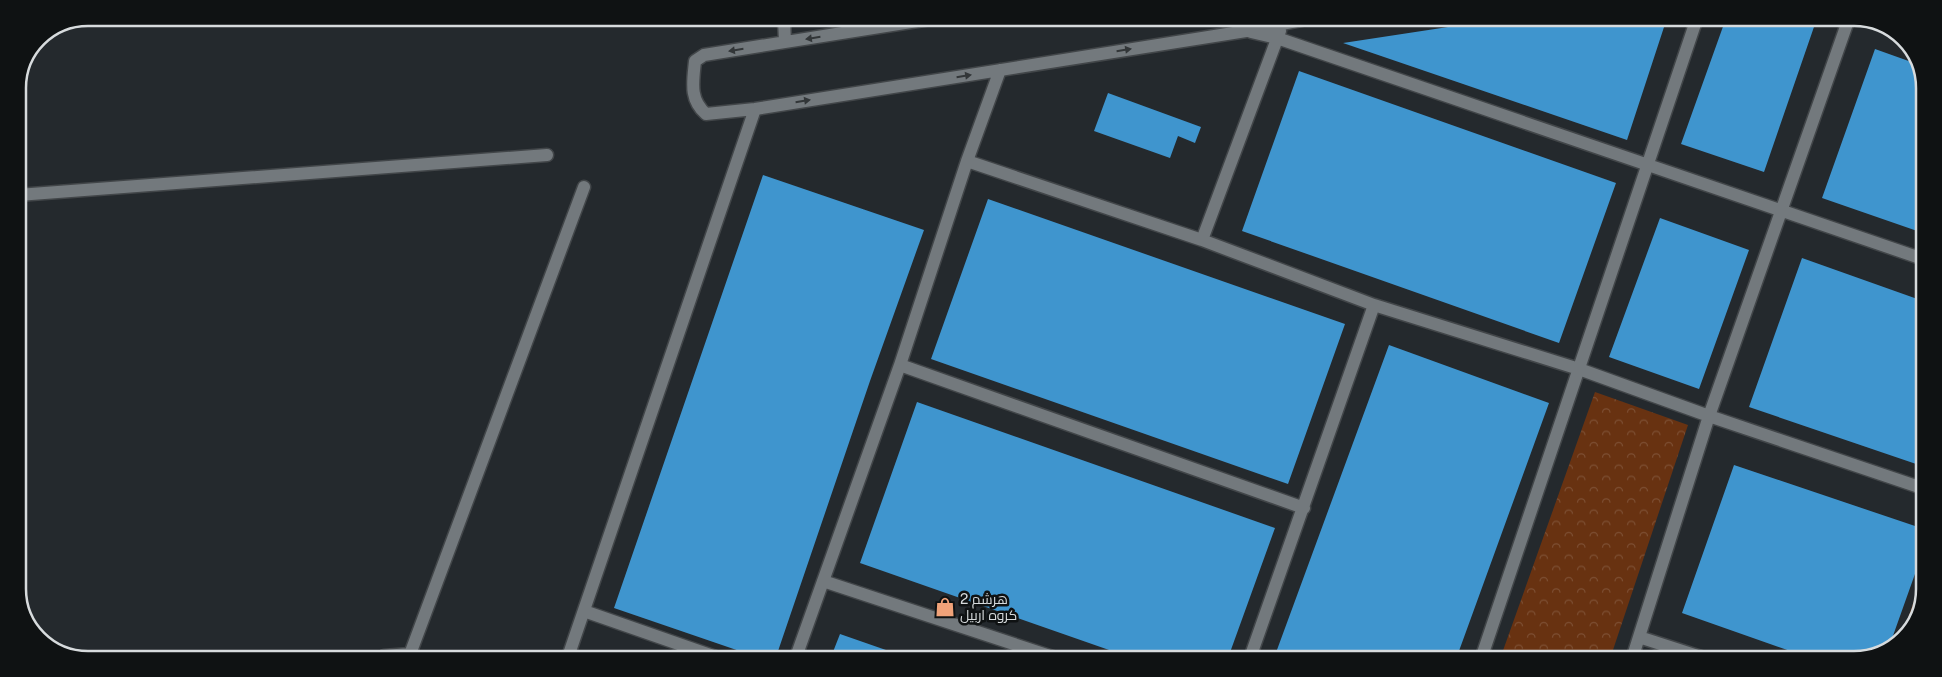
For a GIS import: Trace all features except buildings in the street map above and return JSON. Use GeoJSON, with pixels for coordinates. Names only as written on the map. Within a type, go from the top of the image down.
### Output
{"type":"FeatureCollection","features":[{"type":"Feature","properties":{"kind":"street"},"geometry":{"type":"LineString","coordinates":[[784,26],[784,42]]}},
{"type":"Feature","properties":{"kind":"street"},"geometry":{"type":"LineString","coordinates":[[886,26],[704,55],[695,61],[692,82],[693,94],[697,105],[706,114],[755,109],[1269,26]]}},
{"type":"Feature","properties":{"kind":"street"},"geometry":{"type":"LineString","coordinates":[[1202,240],[1282,26]]}},
{"type":"Feature","properties":{"kind":"street"},"geometry":{"type":"LineString","coordinates":[[1484,651],[1694,26]]}},
{"type":"Feature","properties":{"kind":"street"},"geometry":{"type":"LineString","coordinates":[[1635,651],[1709,416],[1846,26]]}},
{"type":"Feature","properties":{"kind":"street"},"geometry":{"type":"LineString","coordinates":[[1246,31],[1277,38],[1916,257]]}},
{"type":"Feature","properties":{"kind":"street"},"geometry":{"type":"LineString","coordinates":[[798,651],[900,365],[967,162],[1000,70]]}},
{"type":"Feature","properties":{"kind":"street"},"geometry":{"type":"LineString","coordinates":[[570,651],[755,109]]}},
{"type":"Feature","properties":{"kind":"street"},"geometry":{"type":"LineString","coordinates":[[26,194],[547,155]]}},
{"type":"Feature","properties":{"kind":"street"},"geometry":{"type":"LineString","coordinates":[[967,162],[1202,240],[1374,305],[1579,369],[1709,416],[1916,486]]}},
{"type":"Feature","properties":{"kind":"street"},"geometry":{"type":"LineString","coordinates":[[410,651],[584,187]]}},
{"type":"Feature","properties":{"kind":"street"},"geometry":{"type":"LineString","coordinates":[[1253,651],[1374,305]]}},
{"type":"Feature","properties":{"kind":"street"},"geometry":{"type":"LineString","coordinates":[[900,365],[1304,508]]}},
{"type":"Feature","properties":{"kind":"street"},"geometry":{"type":"LineString","coordinates":[[823,580],[1035,651]]}},
{"type":"Feature","properties":{"kind":"street"},"geometry":{"type":"LineString","coordinates":[[584,611],[699,651]]}},
{"type":"Feature","properties":{"kind":"street"},"geometry":{"type":"LineString","coordinates":[[1639,637],[1682,651]]}},
{"type":"Feature","properties":{"kind":"green space"},"geometry":{"type":"Polygon","coordinates":[[[1595,392],[1688,425],[1613,651],[1503,651],[1595,392]]]}},
{"type":"Feature","properties":{"kind":"place","name":"هرشم 2 كروه اربيل"},"geometry":{"type":"Point","coordinates":[945,607]}}]}
